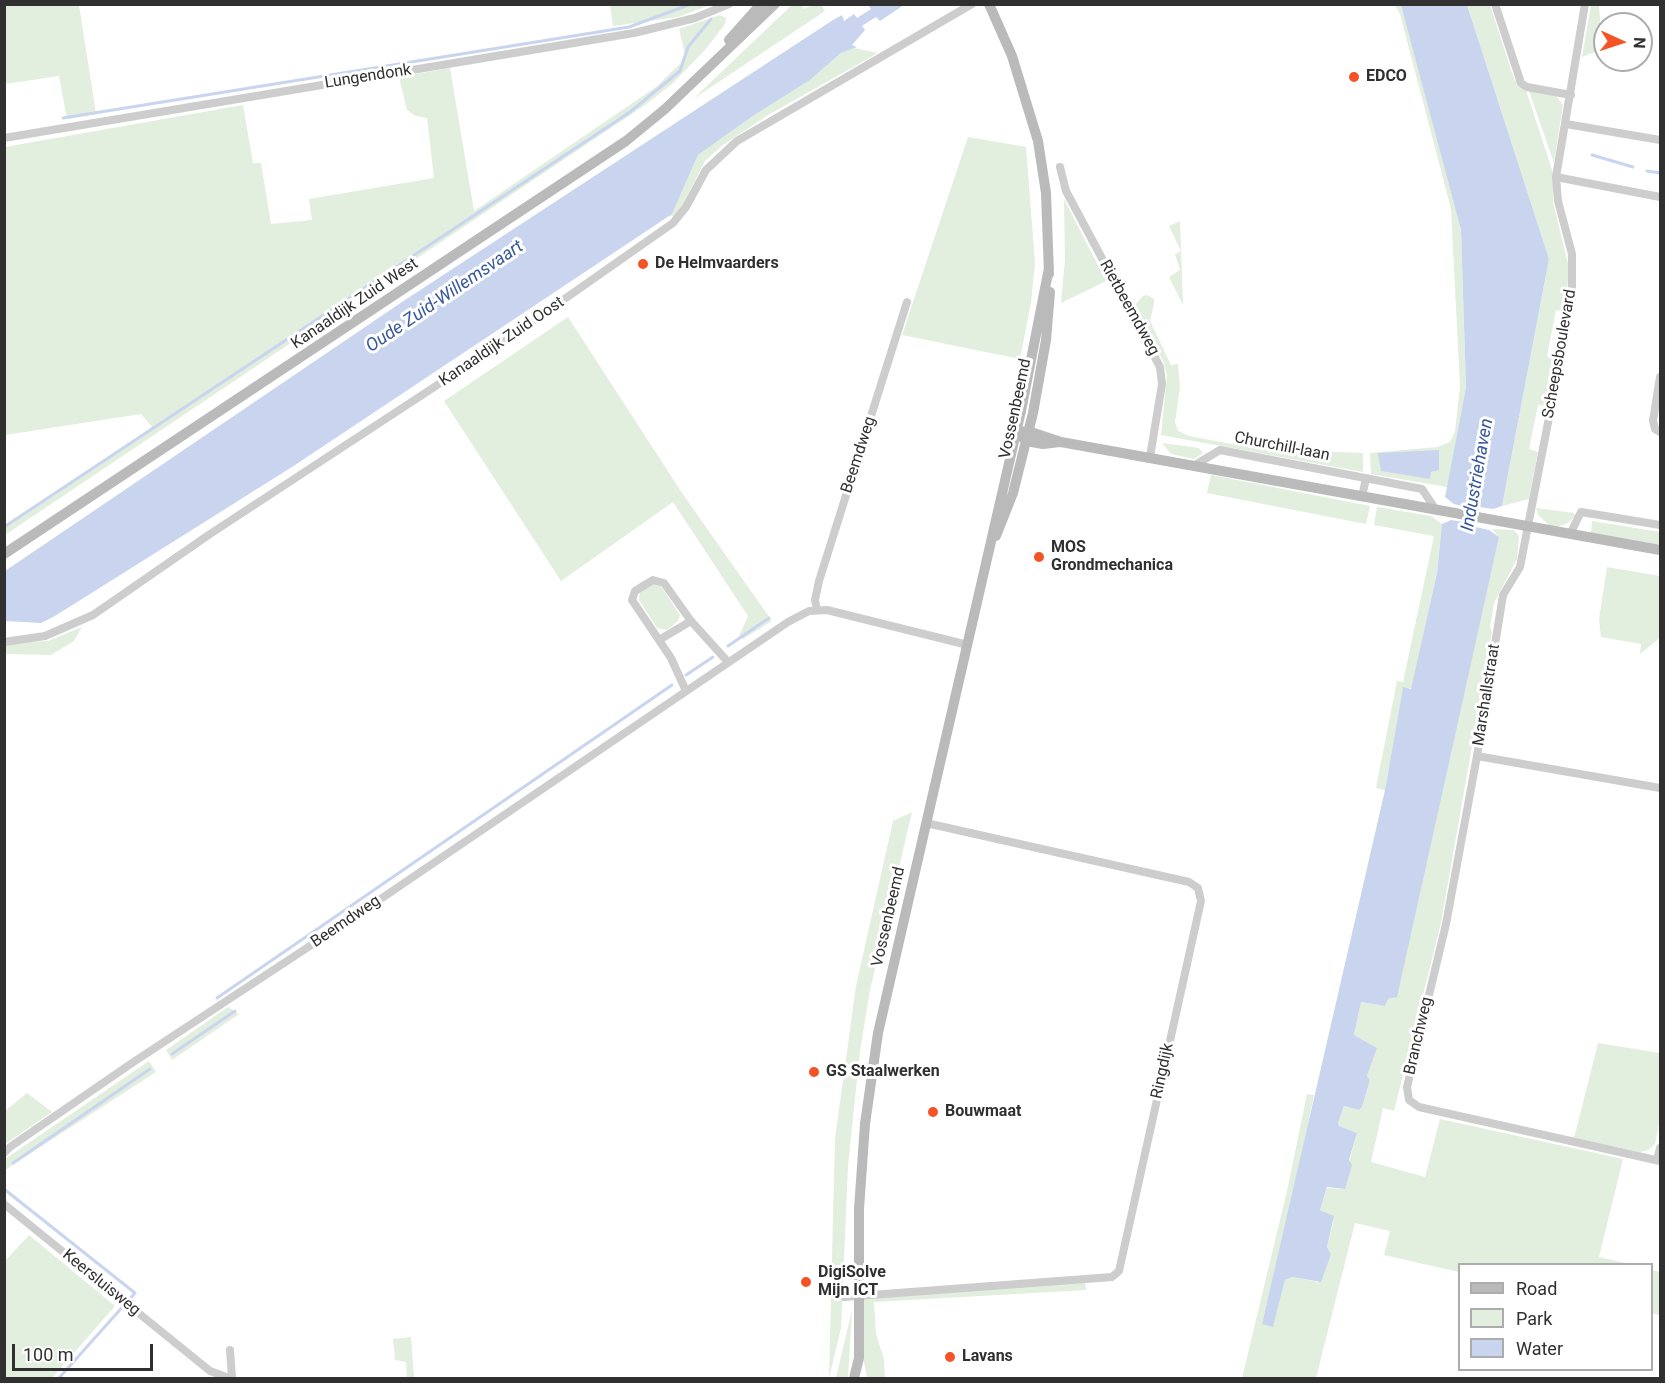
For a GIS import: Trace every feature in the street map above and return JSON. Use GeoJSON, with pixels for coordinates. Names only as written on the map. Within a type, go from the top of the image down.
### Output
{"type":"FeatureCollection","features":[{"type":"Feature","properties":{"kind":"main road","name":"Kanaaldijk Zuid West"},"geometry":{"type":"LineString","coordinates":[[711,64],[761,4]]}},
{"type":"Feature","properties":{"kind":"main road","name":"Kanaaldijk Zuid West"},"geometry":{"type":"LineString","coordinates":[[4,554],[611,151],[665,109],[774,4]]}},
{"type":"Feature","properties":{"kind":"main road","name":"Vossenbeemd"},"geometry":{"type":"LineString","coordinates":[[989,4],[1012,56],[1038,141],[1046,193],[1050,290],[1046,340],[1027,436],[1009,502],[989,551]]}},
{"type":"Feature","properties":{"kind":"main road","name":"Vossenbeemd"},"geometry":{"type":"LineString","coordinates":[[863,1378],[859,1358],[859,1209],[866,1124],[875,1056],[926,822],[1016,432],[1049,268]]}},
{"type":"Feature","properties":{"kind":"main road"},"geometry":{"type":"LineString","coordinates":[[1016,432],[1027,436]]}},
{"type":"Feature","properties":{"kind":"main road","name":"Churchill-laan"},"geometry":{"type":"LineString","coordinates":[[1027,436],[1043,444],[1061,442],[1150,457],[1660,550]]}},
{"type":"Feature","properties":{"kind":"main road","name":"Vossenbeemd"},"geometry":{"type":"LineString","coordinates":[[854,1378],[859,1358]]}},
{"type":"Feature","properties":{"kind":"street","name":"Lungendonk"},"geometry":{"type":"LineString","coordinates":[[4,138],[634,33],[695,18],[729,4]]}},
{"type":"Feature","properties":{"kind":"street","name":"Kanaaldijk Zuid Oost"},"geometry":{"type":"LineString","coordinates":[[4,642],[45,636],[93,615],[210,534],[506,340],[674,223],[686,207],[706,170],[737,141],[972,4]]}},
{"type":"Feature","properties":{"kind":"street"},"geometry":{"type":"LineString","coordinates":[[1495,4],[1521,83],[1527,87],[1571,94]]}},
{"type":"Feature","properties":{"kind":"street","name":"Scheepsboulevard"},"geometry":{"type":"LineString","coordinates":[[1528,526],[1574,283],[1572,254],[1558,201],[1556,177],[1586,4]]}},
{"type":"Feature","properties":{"kind":"street"},"geometry":{"type":"LineString","coordinates":[[1566,124],[1660,140]]}},
{"type":"Feature","properties":{"kind":"street","name":"Rietbeemdweg"},"geometry":{"type":"LineString","coordinates":[[1060,167],[1066,191],[1160,367],[1162,384],[1150,457]]}},
{"type":"Feature","properties":{"kind":"street"},"geometry":{"type":"LineString","coordinates":[[1556,177],[1660,197]]}},
{"type":"Feature","properties":{"kind":"street","name":"Beemdweg"},"geometry":{"type":"LineString","coordinates":[[4,1153],[132,1063],[360,914],[788,622],[817,609],[815,600],[819,581],[908,302]]}},
{"type":"Feature","properties":{"kind":"street"},"geometry":{"type":"LineString","coordinates":[[1658,430],[1653,421],[1660,377]]}},
{"type":"Feature","properties":{"kind":"street","name":"Churchill-laan"},"geometry":{"type":"LineString","coordinates":[[1195,465],[1220,450],[1422,489],[1437,510]]}},
{"type":"Feature","properties":{"kind":"street"},"geometry":{"type":"LineString","coordinates":[[1362,496],[1366,479]]}},
{"type":"Feature","properties":{"kind":"street"},"geometry":{"type":"LineString","coordinates":[[1570,534],[1581,512],[1660,525]]}},
{"type":"Feature","properties":{"kind":"street","name":"Marshallstraat"},"geometry":{"type":"LineString","coordinates":[[1528,526],[1520,567],[1503,595],[1477,756],[1660,788]]}},
{"type":"Feature","properties":{"kind":"street"},"geometry":{"type":"LineString","coordinates":[[686,691],[671,657],[632,600],[635,591],[653,580],[664,583],[691,621],[729,662]]}},
{"type":"Feature","properties":{"kind":"street"},"geometry":{"type":"LineString","coordinates":[[817,609],[968,645]]}},
{"type":"Feature","properties":{"kind":"street"},"geometry":{"type":"LineString","coordinates":[[659,640],[691,621]]}},
{"type":"Feature","properties":{"kind":"street","name":"Branchweg"},"geometry":{"type":"LineString","coordinates":[[1477,756],[1446,924],[1407,1087],[1409,1100],[1419,1107],[1659,1161],[1660,1148]]}},
{"type":"Feature","properties":{"kind":"street","name":"Ringdijk"},"geometry":{"type":"LineString","coordinates":[[858,1295],[1112,1277],[1119,1271],[1201,901],[1198,888],[1189,882],[926,822]]}},
{"type":"Feature","properties":{"kind":"street","name":"Keersluisweg"},"geometry":{"type":"LineString","coordinates":[[4,1204],[210,1371],[231,1378]]}},
{"type":"Feature","properties":{"kind":"street"},"geometry":{"type":"LineString","coordinates":[[844,1297],[858,1295]]}},
{"type":"Feature","properties":{"kind":"street"},"geometry":{"type":"LineString","coordinates":[[230,1350],[231,1378]]}},
{"type":"Feature","properties":{"kind":"green space"},"geometry":{"type":"Polygon","coordinates":[[[5,4],[79,5],[96,114],[67,119],[59,76],[5,84],[5,4]]]}},
{"type":"Feature","properties":{"kind":"green space"},"geometry":{"type":"Polygon","coordinates":[[[610,4],[710,5],[678,17],[613,26],[610,4]]]}},
{"type":"Feature","properties":{"kind":"green space"},"geometry":{"type":"Polygon","coordinates":[[[793,4],[802,5],[804,9],[812,5],[821,5],[825,11],[693,99],[793,4]]]}},
{"type":"Feature","properties":{"kind":"green space"},"geometry":{"type":"Polygon","coordinates":[[[1395,5],[1401,5],[1405,17],[1461,230],[1466,387],[1447,487],[1371,474],[1370,453],[1437,447],[1450,442],[1455,431],[1460,387],[1451,209],[1400,14],[1395,5]]]}},
{"type":"Feature","properties":{"kind":"green space"},"geometry":{"type":"Polygon","coordinates":[[[1467,5],[1490,5],[1514,79],[1526,90],[1553,173],[1553,202],[1569,268],[1565,312],[1556,310],[1547,356],[1556,358],[1547,406],[1538,405],[1529,449],[1538,452],[1529,499],[1502,506],[1549,259],[1467,5]]]}},
{"type":"Feature","properties":{"kind":"green space"},"geometry":{"type":"Polygon","coordinates":[[[1591,5],[1599,5],[1599,12],[1593,12],[1593,53],[1582,57],[1591,5]]]}},
{"type":"Feature","properties":{"kind":"green space"},"geometry":{"type":"Polygon","coordinates":[[[720,15],[726,18],[725,24],[705,50],[672,84],[645,105],[5,535],[5,526],[152,427],[141,414],[5,435],[5,147],[243,105],[253,163],[261,163],[271,224],[312,220],[309,199],[434,178],[427,118],[416,116],[407,110],[399,77],[450,68],[474,211],[656,87],[686,58],[679,29],[720,15]]]}},
{"type":"Feature","properties":{"kind":"green space"},"geometry":{"type":"Polygon","coordinates":[[[854,48],[878,53],[768,115],[723,145],[705,161],[677,216],[668,216],[527,310],[508,282],[672,214],[698,155],[753,116],[810,80],[841,53],[854,48]]]}},
{"type":"Feature","properties":{"kind":"green space"},"geometry":{"type":"Polygon","coordinates":[[[1529,91],[1556,96],[1563,105],[1554,163],[1529,91]]]}},
{"type":"Feature","properties":{"kind":"green space"},"geometry":{"type":"Polygon","coordinates":[[[968,137],[1026,147],[1035,263],[1031,303],[1020,359],[902,335],[968,137]]]}},
{"type":"Feature","properties":{"kind":"green space"},"geometry":{"type":"Polygon","coordinates":[[[1064,199],[1106,281],[1061,303],[1065,260],[1064,199]]]}},
{"type":"Feature","properties":{"kind":"green space"},"geometry":{"type":"Polygon","coordinates":[[[1180,221],[1183,305],[1169,277],[1180,270],[1175,254],[1181,251],[1169,226],[1180,221]]]}},
{"type":"Feature","properties":{"kind":"green space"},"geometry":{"type":"Polygon","coordinates":[[[1147,295],[1154,299],[1150,321],[1171,365],[1178,364],[1180,387],[1175,422],[1178,431],[1189,436],[1258,449],[1363,453],[1363,472],[1161,435],[1167,376],[1164,363],[1135,305],[1147,295]]]}},
{"type":"Feature","properties":{"kind":"green space"},"geometry":{"type":"Polygon","coordinates":[[[568,317],[682,493],[772,621],[743,639],[739,636],[748,616],[673,502],[561,581],[444,401],[568,317]]]}},
{"type":"Feature","properties":{"kind":"green space"},"geometry":{"type":"Polygon","coordinates":[[[1162,443],[1199,448],[1203,453],[1194,459],[1171,454],[1162,443]]]}},
{"type":"Feature","properties":{"kind":"green space"},"geometry":{"type":"Polygon","coordinates":[[[1211,475],[1370,506],[1366,524],[1207,493],[1211,475]]]}},
{"type":"Feature","properties":{"kind":"green space"},"geometry":{"type":"Polygon","coordinates":[[[1377,507],[1431,516],[1442,524],[1437,572],[1412,688],[1403,688],[1385,790],[1376,788],[1397,681],[1403,682],[1434,536],[1374,525],[1377,507]]]}},
{"type":"Feature","properties":{"kind":"green space"},"geometry":{"type":"Polygon","coordinates":[[[1536,508],[1574,513],[1575,516],[1568,523],[1557,527],[1549,525],[1538,515],[1536,508]]]}},
{"type":"Feature","properties":{"kind":"green space"},"geometry":{"type":"Polygon","coordinates":[[[1592,521],[1660,532],[1660,545],[1591,533],[1592,521]]]}},
{"type":"Feature","properties":{"kind":"green space"},"geometry":{"type":"Polygon","coordinates":[[[1492,529],[1514,530],[1519,536],[1517,559],[1494,603],[1490,627],[1492,632],[1441,923],[1394,1111],[1383,1108],[1371,1162],[1425,1177],[1440,1119],[1623,1159],[1599,1257],[1626,1263],[1458,1263],[1458,1272],[1384,1255],[1390,1231],[1355,1223],[1316,1378],[1242,1378],[1287,1191],[1307,1094],[1314,1095],[1294,1192],[1262,1324],[1273,1326],[1285,1280],[1292,1277],[1318,1282],[1331,1254],[1327,1247],[1333,1223],[1332,1215],[1320,1210],[1327,1188],[1342,1189],[1357,1133],[1339,1126],[1338,1123],[1344,1106],[1359,1110],[1362,1107],[1370,1080],[1367,1076],[1377,1048],[1354,1035],[1361,1002],[1385,1006],[1388,999],[1394,998],[1499,537],[1492,529]]]}},
{"type":"Feature","properties":{"kind":"green space"},"geometry":{"type":"Polygon","coordinates":[[[1607,567],[1660,576],[1660,638],[1640,654],[1641,644],[1601,637],[1599,619],[1607,567]]]}},
{"type":"Feature","properties":{"kind":"green space"},"geometry":{"type":"Polygon","coordinates":[[[652,583],[660,585],[680,615],[678,621],[667,630],[657,628],[639,600],[640,591],[652,583]]]}},
{"type":"Feature","properties":{"kind":"green space"},"geometry":{"type":"Polygon","coordinates":[[[82,627],[74,641],[51,655],[5,654],[4,643],[48,641],[82,627]]]}},
{"type":"Feature","properties":{"kind":"green space"},"geometry":{"type":"Polygon","coordinates":[[[912,812],[870,990],[860,1051],[848,1166],[841,1328],[829,1378],[835,1139],[856,986],[893,821],[912,812]]]}},
{"type":"Feature","properties":{"kind":"green space"},"geometry":{"type":"Polygon","coordinates":[[[228,1007],[239,1014],[172,1060],[166,1050],[228,1007]]]}},
{"type":"Feature","properties":{"kind":"green space"},"geometry":{"type":"Polygon","coordinates":[[[1598,1043],[1660,1053],[1660,1120],[1655,1144],[1648,1150],[1640,1152],[1574,1138],[1598,1043]]]}},
{"type":"Feature","properties":{"kind":"green space"},"geometry":{"type":"Polygon","coordinates":[[[149,1061],[156,1072],[5,1170],[5,1159],[149,1061]]]}},
{"type":"Feature","properties":{"kind":"green space"},"geometry":{"type":"Polygon","coordinates":[[[27,1093],[52,1112],[5,1144],[5,1111],[27,1093]]]}},
{"type":"Feature","properties":{"kind":"green space"},"geometry":{"type":"Polygon","coordinates":[[[29,1235],[115,1306],[52,1378],[5,1378],[5,1261],[29,1235]]]}},
{"type":"Feature","properties":{"kind":"green space"},"geometry":{"type":"Polygon","coordinates":[[[1653,1270],[1660,1272],[1659,1315],[1653,1313],[1653,1270]]]}},
{"type":"Feature","properties":{"kind":"green space"},"geometry":{"type":"Polygon","coordinates":[[[1085,1282],[1086,1290],[874,1302],[876,1334],[884,1359],[885,1378],[867,1378],[863,1357],[864,1299],[1085,1282]]]}},
{"type":"Feature","properties":{"kind":"green space"},"geometry":{"type":"Polygon","coordinates":[[[852,1310],[848,1378],[836,1378],[852,1310]]]}},
{"type":"Feature","properties":{"kind":"green space"},"geometry":{"type":"Polygon","coordinates":[[[411,1337],[414,1378],[407,1378],[406,1362],[395,1360],[393,1339],[411,1337]]]}},
{"type":"Feature","properties":{"kind":"water","name":"Oude Zuid-Willemsvaart"},"geometry":{"type":"Polygon","coordinates":[[[868,5],[904,5],[880,21],[876,17],[862,26],[865,30],[852,45],[857,47],[841,53],[810,80],[753,116],[698,155],[672,214],[292,467],[55,616],[41,623],[5,621],[5,571],[405,300],[833,20],[842,15],[844,21],[854,14],[857,18],[871,9],[868,5]]]}},
{"type":"Feature","properties":{"kind":"water","name":"Industriehaven"},"geometry":{"type":"Polygon","coordinates":[[[1401,5],[1467,5],[1549,259],[1502,506],[1493,509],[1479,507],[1476,527],[1489,530],[1499,537],[1397,997],[1388,999],[1385,1006],[1361,1002],[1354,1035],[1377,1048],[1367,1076],[1370,1080],[1362,1107],[1359,1110],[1344,1106],[1338,1123],[1339,1126],[1357,1133],[1349,1160],[1352,1165],[1345,1189],[1327,1187],[1320,1210],[1334,1216],[1327,1247],[1331,1254],[1321,1282],[1292,1277],[1285,1280],[1273,1327],[1262,1324],[1385,790],[1403,687],[1411,689],[1437,573],[1442,524],[1451,520],[1464,522],[1467,507],[1454,504],[1445,497],[1466,387],[1461,230],[1401,5]]]}},
{"type":"Feature","properties":{"kind":"water"},"geometry":{"type":"Polygon","coordinates":[[[1439,450],[1439,470],[1431,472],[1430,479],[1381,471],[1378,453],[1439,450]]]}},
{"type":"Feature","properties":{"kind":"waterway"},"geometry":{"type":"LineString","coordinates":[[63,118],[629,27],[691,4]]}},
{"type":"Feature","properties":{"kind":"waterway"},"geometry":{"type":"LineString","coordinates":[[4,527],[630,112],[680,71],[688,47],[711,19]]}},
{"type":"Feature","properties":{"kind":"waterway"},"geometry":{"type":"LineString","coordinates":[[1592,155],[1633,167]]}},
{"type":"Feature","properties":{"kind":"waterway"},"geometry":{"type":"LineString","coordinates":[[1647,171],[1660,173]]}},
{"type":"Feature","properties":{"kind":"waterway"},"geometry":{"type":"LineString","coordinates":[[728,646],[769,618]]}},
{"type":"Feature","properties":{"kind":"waterway"},"geometry":{"type":"LineString","coordinates":[[686,675],[713,657]]}},
{"type":"Feature","properties":{"kind":"waterway"},"geometry":{"type":"LineString","coordinates":[[217,998],[672,685]]}},
{"type":"Feature","properties":{"kind":"waterway"},"geometry":{"type":"LineString","coordinates":[[172,1054],[235,1011]]}},
{"type":"Feature","properties":{"kind":"waterway"},"geometry":{"type":"LineString","coordinates":[[13,1163],[150,1069]]}},
{"type":"Feature","properties":{"kind":"waterway"},"geometry":{"type":"LineString","coordinates":[[4,1189],[135,1293],[59,1378]]}},
{"type":"Feature","properties":{"kind":"place","name":"EDCO"},"geometry":{"type":"Point","coordinates":[1354,77]}},
{"type":"Feature","properties":{"kind":"place","name":"De Helmvaarders"},"geometry":{"type":"Point","coordinates":[643,264]}},
{"type":"Feature","properties":{"kind":"place","name":"MOS Grondmechanica"},"geometry":{"type":"Point","coordinates":[1039,557]}},
{"type":"Feature","properties":{"kind":"place","name":"GS Staalwerken"},"geometry":{"type":"Point","coordinates":[814,1072]}},
{"type":"Feature","properties":{"kind":"place","name":"Bouwmaat"},"geometry":{"type":"Point","coordinates":[933,1112]}},
{"type":"Feature","properties":{"kind":"place","name":"DigiSolve Mijn ICT"},"geometry":{"type":"Point","coordinates":[806,1282]}},
{"type":"Feature","properties":{"kind":"place","name":"Lavans"},"geometry":{"type":"Point","coordinates":[950,1357]}}]}
